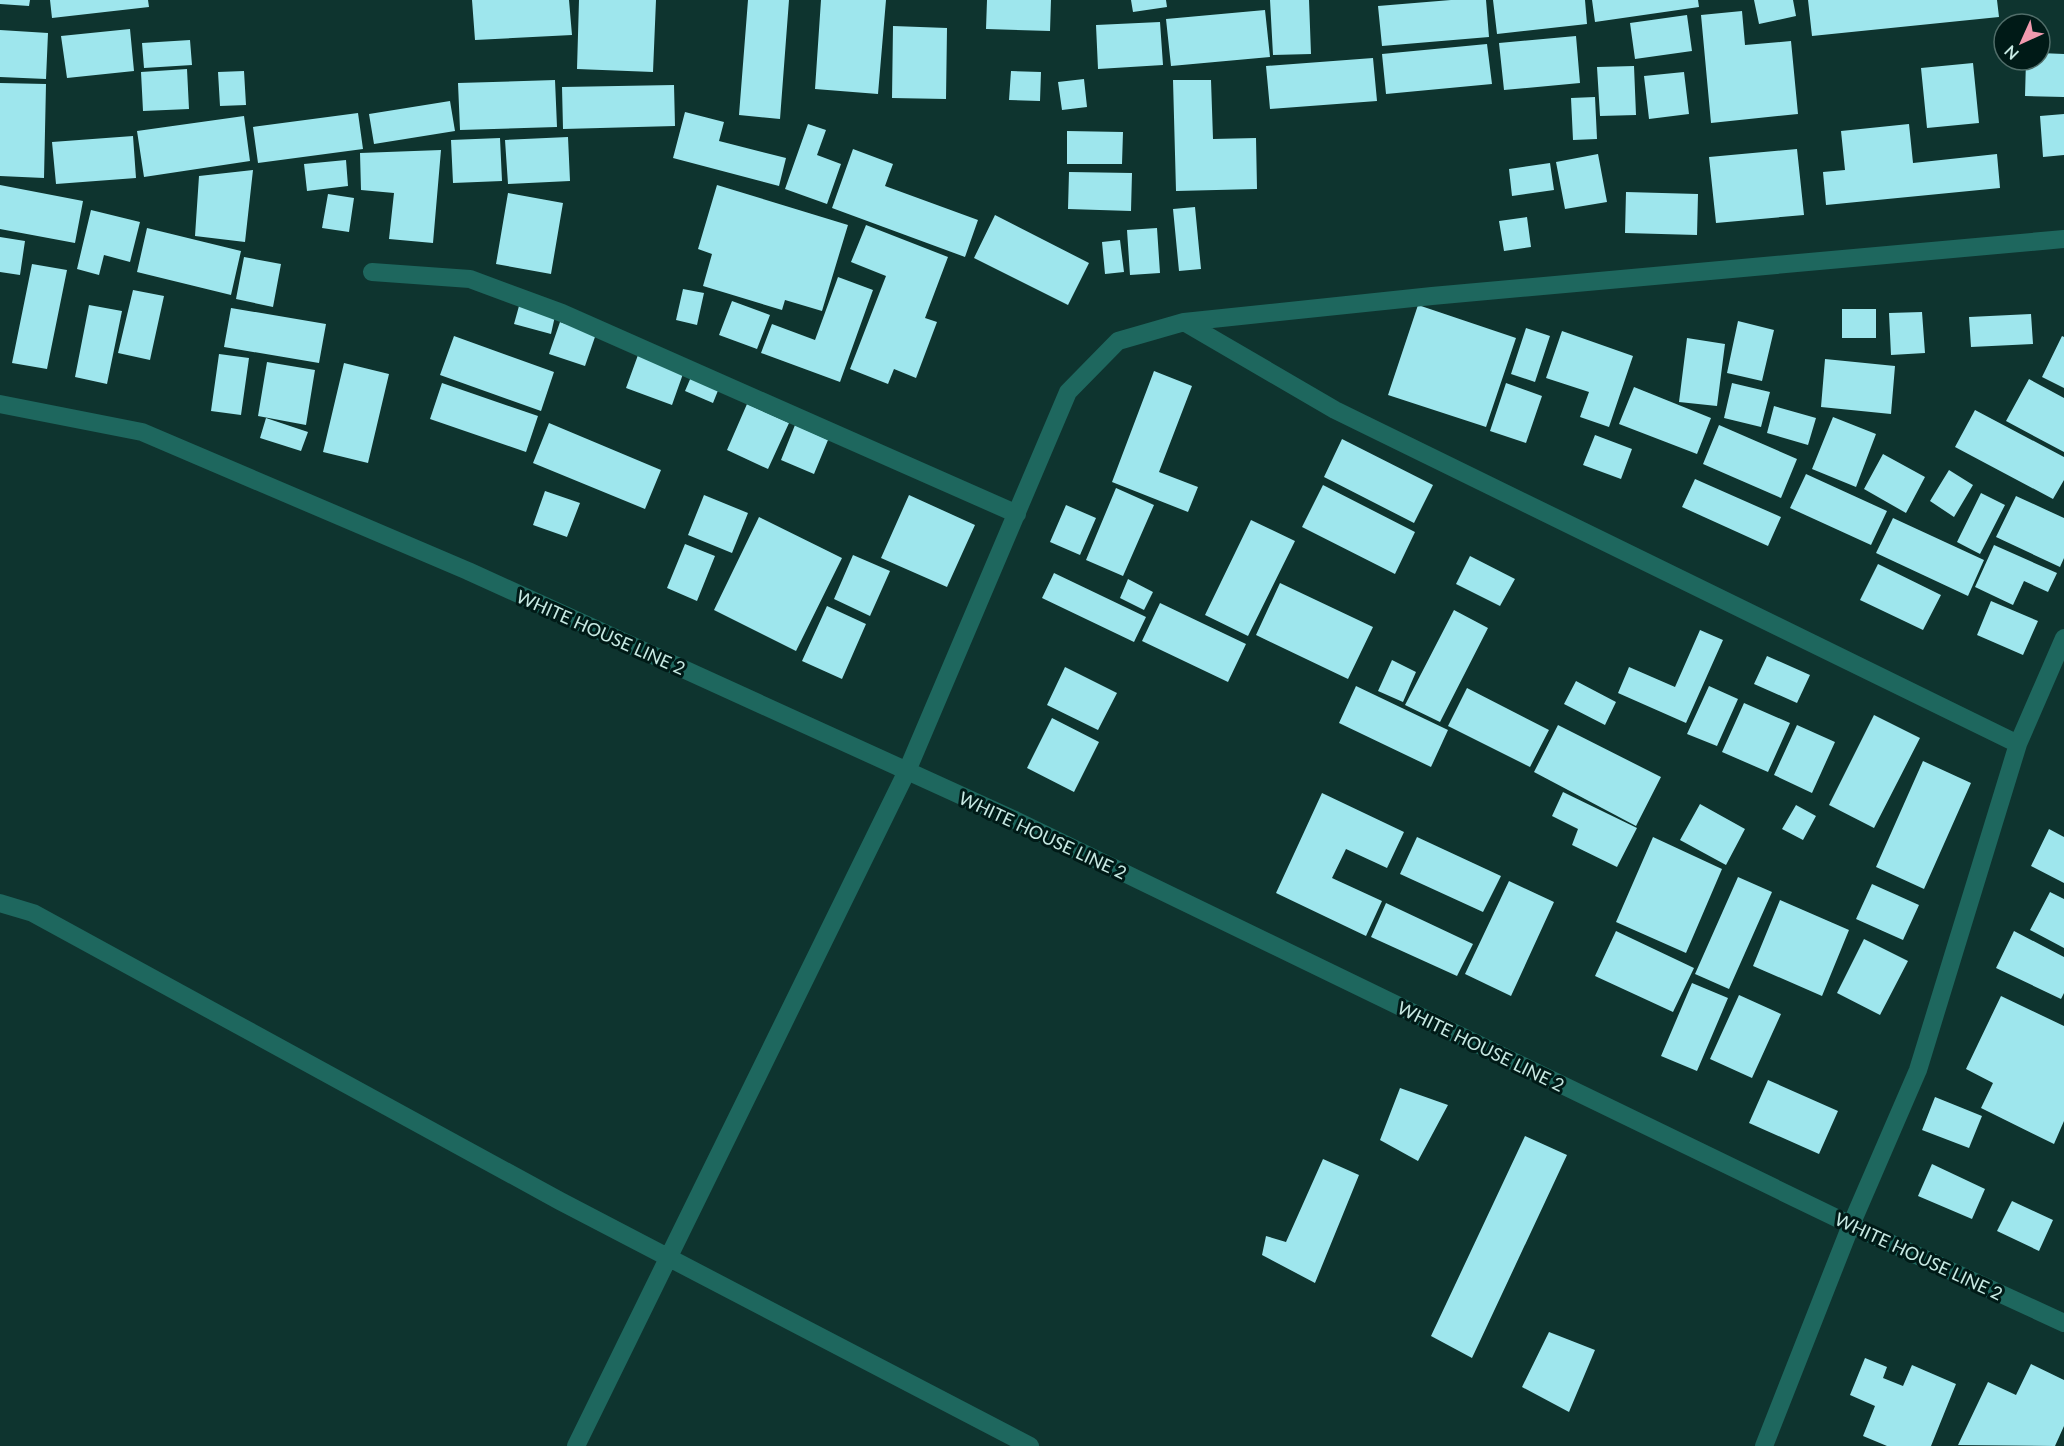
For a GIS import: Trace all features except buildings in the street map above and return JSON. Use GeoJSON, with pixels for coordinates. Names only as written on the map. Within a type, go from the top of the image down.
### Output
{"type":"FeatureCollection","features":[{"type":"Feature","properties":{"kind":"street"},"geometry":{"type":"LineString","coordinates":[[576,1446],[907,771],[1068,392],[1118,340],[1184,321],[1432,296],[2064,239]]}},
{"type":"Feature","properties":{"kind":"street"},"geometry":{"type":"LineString","coordinates":[[372,273],[470,279],[562,313],[1017,514]]}},
{"type":"Feature","properties":{"kind":"street"},"geometry":{"type":"LineString","coordinates":[[1184,321],[1335,410],[2018,744]]}},
{"type":"Feature","properties":{"kind":"street","name":"WHITE HOUSE LINE 2"},"geometry":{"type":"LineString","coordinates":[[0,404],[142,432],[468,571],[1015,820],[1851,1225],[2064,1323]]}},
{"type":"Feature","properties":{"kind":"street"},"geometry":{"type":"LineString","coordinates":[[1764,1446],[1851,1225],[1918,1070],[2018,744],[2064,638]]}},
{"type":"Feature","properties":{"kind":"street"},"geometry":{"type":"LineString","coordinates":[[0,903],[33,914],[560,1202],[1030,1446]]}}]}
